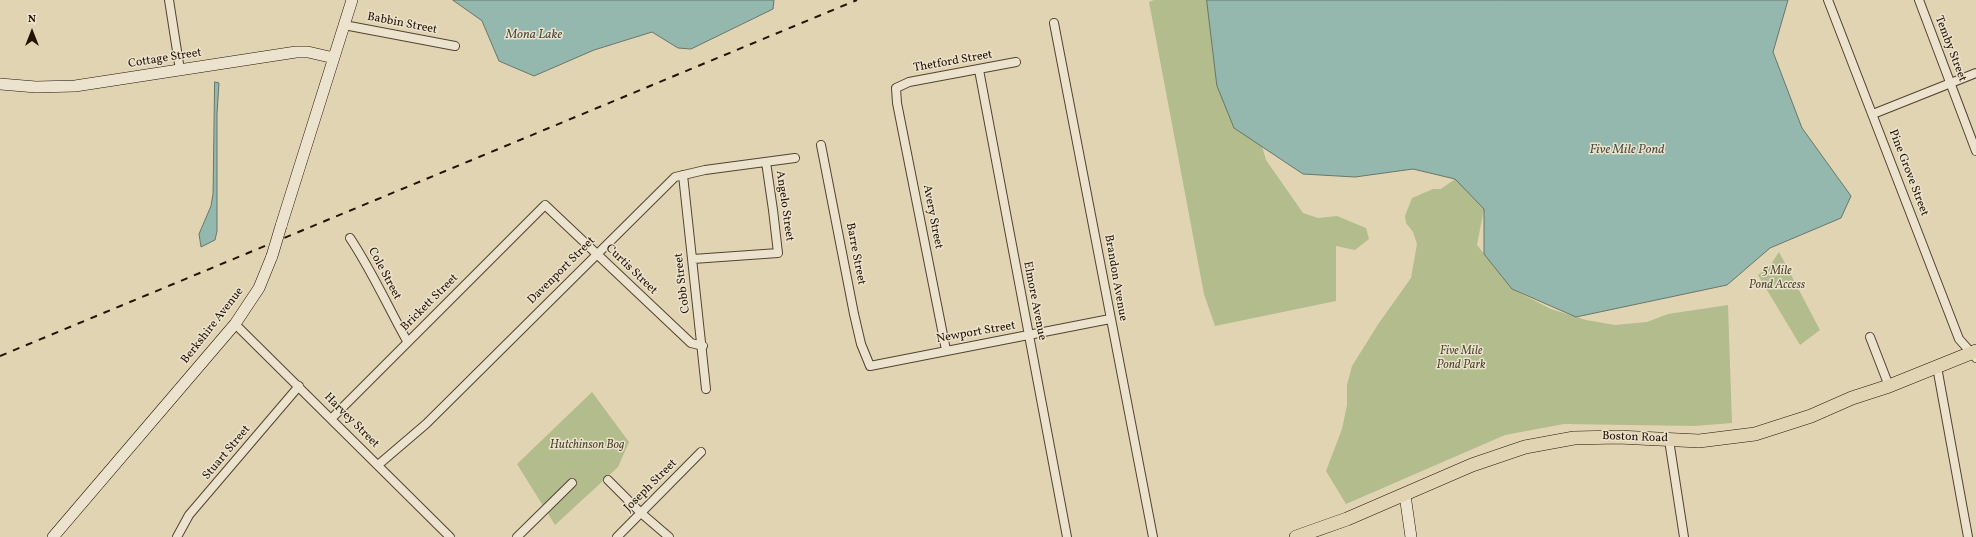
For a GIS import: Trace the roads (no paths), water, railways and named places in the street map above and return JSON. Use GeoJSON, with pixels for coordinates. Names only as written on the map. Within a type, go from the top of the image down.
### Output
{"type":"FeatureCollection","features":[{"type":"Feature","properties":{"kind":"main road","name":"Berkshire Avenue"},"geometry":{"type":"LineString","coordinates":[[53,537],[235,324],[259,288],[272,256],[352,0]]}},
{"type":"Feature","properties":{"kind":"main road","name":"Cottage Street"},"geometry":{"type":"LineString","coordinates":[[0,84],[30,87],[75,86],[296,52],[308,52],[334,58]]}},
{"type":"Feature","properties":{"kind":"main road","name":"Boston Road"},"geometry":{"type":"LineString","coordinates":[[1296,537],[1321,533],[1492,457],[1525,447],[1549,441],[1599,436],[1699,441],[1755,434],[1811,416],[1852,398],[1889,386],[1974,354]]}},
{"type":"Feature","properties":{"kind":"main road"},"geometry":{"type":"LineString","coordinates":[[1405,495],[1411,537]]}},
{"type":"Feature","properties":{"kind":"street"},"geometry":{"type":"LineString","coordinates":[[169,0],[180,70]]}},
{"type":"Feature","properties":{"kind":"street","name":"Pine Grove Street"},"geometry":{"type":"LineString","coordinates":[[1828,0],[1959,339],[1974,354]]}},
{"type":"Feature","properties":{"kind":"street","name":"Temby Street"},"geometry":{"type":"LineString","coordinates":[[1919,0],[1976,151]]}},
{"type":"Feature","properties":{"kind":"street","name":"Brandon Avenue"},"geometry":{"type":"LineString","coordinates":[[1054,23],[1153,537]]}},
{"type":"Feature","properties":{"kind":"street","name":"Babbin Street"},"geometry":{"type":"LineString","coordinates":[[344,25],[455,46]]}},
{"type":"Feature","properties":{"kind":"street","name":"Thetford Street"},"geometry":{"type":"LineString","coordinates":[[896,88],[910,82],[1016,62]]}},
{"type":"Feature","properties":{"kind":"street","name":"Elmore Avenue"},"geometry":{"type":"LineString","coordinates":[[979,70],[1067,537]]}},
{"type":"Feature","properties":{"kind":"street"},"geometry":{"type":"LineString","coordinates":[[1873,114],[1976,73]]}},
{"type":"Feature","properties":{"kind":"street","name":"Avery Street"},"geometry":{"type":"LineString","coordinates":[[896,88],[897,103],[946,350]]}},
{"type":"Feature","properties":{"kind":"street","name":"Barre Street"},"geometry":{"type":"LineString","coordinates":[[822,145],[854,314],[861,344],[870,366]]}},
{"type":"Feature","properties":{"kind":"street","name":"Davenport Street"},"geometry":{"type":"LineString","coordinates":[[378,465],[426,424],[675,177],[795,158]]}},
{"type":"Feature","properties":{"kind":"street","name":"Angelo Street"},"geometry":{"type":"LineString","coordinates":[[693,259],[778,253],[766,162]]}},
{"type":"Feature","properties":{"kind":"street","name":"Cobb Street"},"geometry":{"type":"LineString","coordinates":[[683,175],[703,346],[706,389]]}},
{"type":"Feature","properties":{"kind":"street","name":"Curtis Street"},"geometry":{"type":"LineString","coordinates":[[545,205],[691,343],[703,346]]}},
{"type":"Feature","properties":{"kind":"street","name":"Brickett Street"},"geometry":{"type":"LineString","coordinates":[[332,418],[545,205]]}},
{"type":"Feature","properties":{"kind":"street","name":"Cole Street"},"geometry":{"type":"LineString","coordinates":[[350,238],[366,261],[387,306],[408,341]]}},
{"type":"Feature","properties":{"kind":"street","name":"Newport Street"},"geometry":{"type":"LineString","coordinates":[[870,366],[1110,319]]}},
{"type":"Feature","properties":{"kind":"street","name":"Harvey Street"},"geometry":{"type":"LineString","coordinates":[[235,324],[332,418],[450,537]]}},
{"type":"Feature","properties":{"kind":"street"},"geometry":{"type":"LineString","coordinates":[[1870,338],[1889,386]]}},
{"type":"Feature","properties":{"kind":"street"},"geometry":{"type":"LineString","coordinates":[[1937,367],[1968,537]]}},
{"type":"Feature","properties":{"kind":"street","name":"Stuart Street"},"geometry":{"type":"LineString","coordinates":[[177,537],[180,528],[189,515],[299,386]]}},
{"type":"Feature","properties":{"kind":"street"},"geometry":{"type":"LineString","coordinates":[[1669,440],[1684,537]]}},
{"type":"Feature","properties":{"kind":"street","name":"Joseph Street"},"geometry":{"type":"LineString","coordinates":[[617,537],[701,452]]}},
{"type":"Feature","properties":{"kind":"street"},"geometry":{"type":"LineString","coordinates":[[608,480],[641,513],[669,537]]}},
{"type":"Feature","properties":{"kind":"street"},"geometry":{"type":"LineString","coordinates":[[517,537],[572,483]]}},
{"type":"Feature","properties":{"kind":"water","name":"Mona Lake"},"geometry":{"type":"Polygon","coordinates":[[[453,0],[774,0],[773,9],[691,49],[678,48],[652,32],[594,50],[534,76],[499,61],[482,21],[453,0]]]}},
{"type":"Feature","properties":{"kind":"water","name":"Five Mile Pond"},"geometry":{"type":"Polygon","coordinates":[[[1207,0],[1788,0],[1773,52],[1802,128],[1851,196],[1841,218],[1770,248],[1727,285],[1576,317],[1512,289],[1484,254],[1484,209],[1455,179],[1413,169],[1355,177],[1303,174],[1234,128],[1217,86],[1207,0]]]}},
{"type":"Feature","properties":{"kind":"water"},"geometry":{"type":"Polygon","coordinates":[[[215,82],[219,83],[217,114],[217,231],[215,240],[201,247],[199,234],[211,206],[213,194],[215,82]]]}},
{"type":"Feature","properties":{"kind":"railway"},"geometry":{"type":"LineString","coordinates":[[0,356],[857,0]]}},
{"type":"Feature","properties":{"kind":"park label","name":"5 Mile Pond Access"},"geometry":{"type":"Point","coordinates":[1777,279]}},
{"type":"Feature","properties":{"kind":"park label","name":"Five Mile Pond Park"},"geometry":{"type":"Point","coordinates":[1461,359]}},
{"type":"Feature","properties":{"kind":"park label","name":"Hutchinson Bog"},"geometry":{"type":"Point","coordinates":[587,446]}}]}
